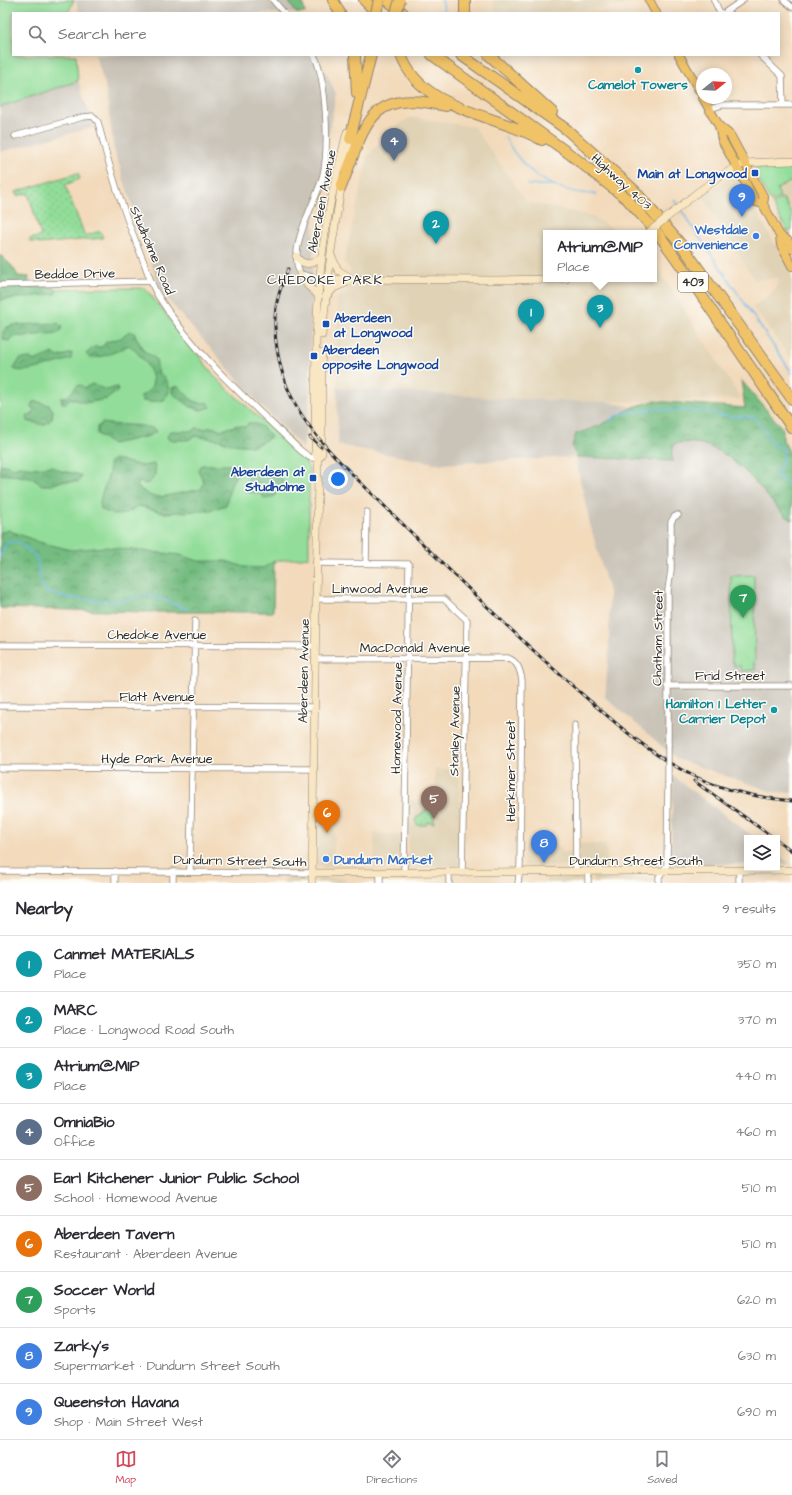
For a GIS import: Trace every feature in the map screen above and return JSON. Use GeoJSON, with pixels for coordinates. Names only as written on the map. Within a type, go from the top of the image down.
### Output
{"type":"FeatureCollection","features":[{"type":"Feature","properties":{"kind":"highway"},"geometry":{"type":"LineString","coordinates":[[333,0],[339,12]]}},
{"type":"Feature","properties":{"kind":"highway"},"geometry":{"type":"LineString","coordinates":[[364,0],[376,12]]}},
{"type":"Feature","properties":{"kind":"highway"},"geometry":{"type":"LineString","coordinates":[[377,12],[380,0]]}},
{"type":"Feature","properties":{"kind":"highway"},"geometry":{"type":"LineString","coordinates":[[381,12],[386,0],[402,12]]}},
{"type":"Feature","properties":{"kind":"highway"},"geometry":{"type":"LineString","coordinates":[[395,0],[407,12]]}},
{"type":"Feature","properties":{"kind":"highway"},"geometry":{"type":"LineString","coordinates":[[396,12],[400,0]]}},
{"type":"Feature","properties":{"kind":"highway"},"geometry":{"type":"LineString","coordinates":[[465,0],[465,12]]}},
{"type":"Feature","properties":{"kind":"highway"},"geometry":{"type":"LineString","coordinates":[[354,56],[357,93]]}},
{"type":"Feature","properties":{"kind":"highway"},"geometry":{"type":"LineString","coordinates":[[357,93],[366,56]]}},
{"type":"Feature","properties":{"kind":"highway"},"geometry":{"type":"LineString","coordinates":[[350,139],[371,56]]}},
{"type":"Feature","properties":{"kind":"highway","name":"Highway 403"},"geometry":{"type":"LineString","coordinates":[[433,56],[572,155],[627,199],[655,230]]}},
{"type":"Feature","properties":{"kind":"highway","name":"Highway 403"},"geometry":{"type":"LineString","coordinates":[[462,56],[566,129],[620,176],[659,217],[687,253],[792,399]]}},
{"type":"Feature","properties":{"kind":"highway"},"geometry":{"type":"LineString","coordinates":[[490,56],[550,110],[566,129]]}},
{"type":"Feature","properties":{"kind":"highway"},"geometry":{"type":"LineString","coordinates":[[402,57],[421,85],[433,95],[454,106],[516,128],[572,155]]}},
{"type":"Feature","properties":{"kind":"highway"},"geometry":{"type":"LineString","coordinates":[[341,187],[363,130],[379,112],[392,104],[408,100],[454,106]]}},
{"type":"Feature","properties":{"kind":"highway","name":"Highway 403"},"geometry":{"type":"LineString","coordinates":[[657,233],[792,428]]}},
{"type":"Feature","properties":{"kind":"main road"},"geometry":{"type":"LineString","coordinates":[[649,0],[655,12]]}},
{"type":"Feature","properties":{"kind":"main road"},"geometry":{"type":"LineString","coordinates":[[680,56],[696,85]]}},
{"type":"Feature","properties":{"kind":"main road","name":"Aberdeen Avenue"},"geometry":{"type":"LineString","coordinates":[[312,883],[318,460],[322,453],[322,297],[320,279],[322,257],[332,197],[357,93]]}},
{"type":"Feature","properties":{"kind":"main road"},"geometry":{"type":"LineString","coordinates":[[707,104],[719,126],[722,140],[756,202],[763,204]]}},
{"type":"Feature","properties":{"kind":"main road"},"geometry":{"type":"LineString","coordinates":[[719,126],[730,135],[764,198],[763,204],[780,236],[781,245],[792,266]]}},
{"type":"Feature","properties":{"kind":"main road","name":"Aberdeen Avenue"},"geometry":{"type":"LineString","coordinates":[[322,297],[328,279],[341,187],[350,139]]}},
{"type":"Feature","properties":{"kind":"main road"},"geometry":{"type":"LineString","coordinates":[[652,230],[699,191],[737,166],[745,163],[792,161]]}},
{"type":"Feature","properties":{"kind":"main road"},"geometry":{"type":"LineString","coordinates":[[780,236],[788,241],[792,249]]}},
{"type":"Feature","properties":{"kind":"main road"},"geometry":{"type":"LineString","coordinates":[[331,251],[338,270],[354,280]]}},
{"type":"Feature","properties":{"kind":"main road"},"geometry":{"type":"LineString","coordinates":[[296,256],[300,261],[308,264],[314,263],[322,257]]}},
{"type":"Feature","properties":{"kind":"main road"},"geometry":{"type":"LineString","coordinates":[[300,274],[308,286],[322,297],[334,288],[354,280]]}},
{"type":"Feature","properties":{"kind":"main road"},"geometry":{"type":"LineString","coordinates":[[320,279],[543,279]]}},
{"type":"Feature","properties":{"kind":"main road","name":"Dundurn Street South"},"geometry":{"type":"LineString","coordinates":[[312,873],[739,872],[792,870]]}},
{"type":"Feature","properties":{"kind":"street"},"geometry":{"type":"LineString","coordinates":[[273,0],[283,12]]}},
{"type":"Feature","properties":{"kind":"street"},"geometry":{"type":"LineString","coordinates":[[714,0],[720,12]]}},
{"type":"Feature","properties":{"kind":"street"},"geometry":{"type":"LineString","coordinates":[[725,12],[743,0]]}},
{"type":"Feature","properties":{"kind":"street"},"geometry":{"type":"LineString","coordinates":[[784,0],[792,7]]}},
{"type":"Feature","properties":{"kind":"street"},"geometry":{"type":"LineString","coordinates":[[314,56],[321,72],[324,91],[324,164],[320,186],[301,235],[296,256],[300,274],[320,279]]}},
{"type":"Feature","properties":{"kind":"street"},"geometry":{"type":"LineString","coordinates":[[761,56],[782,76],[783,105]]}},
{"type":"Feature","properties":{"kind":"street"},"geometry":{"type":"LineString","coordinates":[[710,109],[722,105],[792,105]]}},
{"type":"Feature","properties":{"kind":"street","name":"Studholme Road"},"geometry":{"type":"LineString","coordinates":[[15,136],[93,116],[98,122],[115,188],[151,281],[160,299],[215,367],[300,450],[308,457],[318,460]]}},
{"type":"Feature","properties":{"kind":"street","name":"Beddoe Drive"},"geometry":{"type":"LineString","coordinates":[[0,285],[151,281]]}},
{"type":"Feature","properties":{"kind":"street"},"geometry":{"type":"LineString","coordinates":[[316,563],[366,563],[367,512]]}},
{"type":"Feature","properties":{"kind":"street","name":"Chatham Street"},"geometry":{"type":"LineString","coordinates":[[659,883],[659,877],[666,865],[668,784],[668,592],[671,570],[671,522],[674,516],[678,515]]}},
{"type":"Feature","properties":{"kind":"street","name":"Homewood Avenue"},"geometry":{"type":"LineString","coordinates":[[366,563],[409,564],[404,873]]}},
{"type":"Feature","properties":{"kind":"street","name":"Linwood Avenue"},"geometry":{"type":"LineString","coordinates":[[316,599],[444,599]]}},
{"type":"Feature","properties":{"kind":"street","name":"Stanley Avenue"},"geometry":{"type":"LineString","coordinates":[[444,599],[467,620],[462,873]]}},
{"type":"Feature","properties":{"kind":"street"},"geometry":{"type":"LineString","coordinates":[[190,871],[195,621]]}},
{"type":"Feature","properties":{"kind":"street","name":"Chedoke Avenue"},"geometry":{"type":"LineString","coordinates":[[0,645],[315,646]]}},
{"type":"Feature","properties":{"kind":"street","name":"MacDonald Avenue"},"geometry":{"type":"LineString","coordinates":[[315,659],[508,658],[514,660]]}},
{"type":"Feature","properties":{"kind":"street","name":"Herkimer Street"},"geometry":{"type":"LineString","coordinates":[[514,660],[520,670],[522,680],[518,883]]}},
{"type":"Feature","properties":{"kind":"street","name":"Frid Street"},"geometry":{"type":"LineString","coordinates":[[667,686],[792,686]]}},
{"type":"Feature","properties":{"kind":"street","name":"Flatt Avenue"},"geometry":{"type":"LineString","coordinates":[[0,706],[314,707]]}},
{"type":"Feature","properties":{"kind":"street"},"geometry":{"type":"LineString","coordinates":[[575,725],[576,872]]}},
{"type":"Feature","properties":{"kind":"street","name":"Hyde Park Avenue"},"geometry":{"type":"LineString","coordinates":[[0,768],[314,769]]}},
{"type":"Feature","properties":{"kind":"street","name":"Dundurn Street South"},"geometry":{"type":"LineString","coordinates":[[0,871],[190,871],[312,873]]}},
{"type":"Feature","properties":{"kind":"street"},"geometry":{"type":"LineString","coordinates":[[114,883],[115,871]]}},
{"type":"Feature","properties":{"kind":"street"},"geometry":{"type":"LineString","coordinates":[[173,871],[173,883]]}},
{"type":"Feature","properties":{"kind":"street"},"geometry":{"type":"LineString","coordinates":[[588,872],[588,883]]}},
{"type":"Feature","properties":{"kind":"street"},"geometry":{"type":"LineString","coordinates":[[739,872],[739,883]]}},
{"type":"Feature","properties":{"kind":"street"},"geometry":{"type":"LineString","coordinates":[[380,873],[380,883]]}},
{"type":"Feature","properties":{"kind":"street"},"geometry":{"type":"LineString","coordinates":[[449,873],[449,883]]}},
{"type":"Feature","properties":{"kind":"shaded area"},"geometry":{"type":"Polygon","coordinates":[[[75,0],[288,0],[295,12],[80,12],[75,0]]]}},
{"type":"Feature","properties":{"kind":"shaded area"},"geometry":{"type":"Polygon","coordinates":[[[493,0],[630,0],[622,6],[543,12],[495,12],[493,0]]]}},
{"type":"Feature","properties":{"kind":"shaded area"},"geometry":{"type":"Polygon","coordinates":[[[95,56],[318,56],[336,93],[314,223],[309,405],[303,448],[257,401],[161,292],[114,150],[105,84],[95,56]]]}},
{"type":"Feature","properties":{"kind":"shaded area"},"geometry":{"type":"Polygon","coordinates":[[[78,81],[94,127],[0,152],[0,107],[78,81]]]}},
{"type":"Feature","properties":{"kind":"shaded area"},"geometry":{"type":"Polygon","coordinates":[[[412,117],[474,127],[527,202],[592,216],[614,230],[543,230],[543,282],[657,282],[657,268],[741,399],[607,402],[491,398],[337,388],[337,298],[346,290],[351,270],[344,262],[368,156],[392,128],[412,117]]]}},
{"type":"Feature","properties":{"kind":"shaded area"},"geometry":{"type":"Polygon","coordinates":[[[756,168],[792,168],[792,241],[755,173],[756,168]]]}},
{"type":"Feature","properties":{"kind":"shaded area"},"geometry":{"type":"Polygon","coordinates":[[[732,176],[736,176],[739,180],[792,275],[792,360],[752,306],[772,294],[779,282],[778,278],[754,280],[702,195],[732,176]]]}},
{"type":"Feature","properties":{"kind":"shaded area"},"geometry":{"type":"Polygon","coordinates":[[[337,388],[491,398],[607,402],[633,407],[601,425],[579,432],[572,446],[575,457],[440,464],[338,445],[337,388]]]}},
{"type":"Feature","properties":{"kind":"shaded area"},"geometry":{"type":"Polygon","coordinates":[[[688,441],[721,451],[733,461],[783,514],[792,520],[792,793],[773,792],[677,759],[605,697],[609,650],[609,592],[590,524],[575,457],[673,461],[674,444],[688,441]]]}},
{"type":"Feature","properties":{"kind":"shaded area"},"geometry":{"type":"Polygon","coordinates":[[[435,769],[460,770],[459,867],[408,866],[409,801],[435,802],[435,769]]]}},
{"type":"Feature","properties":{"kind":"shaded area"},"geometry":{"type":"Polygon","coordinates":[[[673,776],[751,835],[744,835],[744,864],[671,865],[673,776]]]}},
{"type":"Feature","properties":{"kind":"shaded area"},"geometry":{"type":"Polygon","coordinates":[[[318,808],[336,809],[333,867],[316,867],[318,808]]]}},
{"type":"Feature","properties":{"kind":"shaded area"},"geometry":{"type":"Polygon","coordinates":[[[374,833],[401,835],[400,867],[375,868],[374,833]]]}},
{"type":"Feature","properties":{"kind":"shaded area"},"geometry":{"type":"Polygon","coordinates":[[[579,844],[606,844],[607,867],[580,867],[579,844]]]}},
{"type":"Feature","properties":{"kind":"shaded area"},"geometry":{"type":"Polygon","coordinates":[[[543,847],[561,848],[561,852],[572,853],[571,866],[524,866],[524,849],[542,849],[543,847]]]}},
{"type":"Feature","properties":{"kind":"shaded area"},"geometry":{"type":"Polygon","coordinates":[[[780,856],[790,864],[780,864],[780,856]]]}},
{"type":"Feature","properties":{"kind":"shaded area"},"geometry":{"type":"Polygon","coordinates":[[[284,877],[304,877],[307,883],[284,883],[284,877]]]}},
{"type":"Feature","properties":{"kind":"shaded area"},"geometry":{"type":"Polygon","coordinates":[[[594,877],[654,877],[655,883],[592,883],[594,877]]]}},
{"type":"Feature","properties":{"kind":"shaded area"},"geometry":{"type":"Polygon","coordinates":[[[318,878],[345,878],[345,883],[317,883],[318,878]]]}},
{"type":"Feature","properties":{"kind":"shaded area"},"geometry":{"type":"Polygon","coordinates":[[[546,878],[582,878],[582,883],[546,883],[546,878]]]}},
{"type":"Feature","properties":{"kind":"green space"},"geometry":{"type":"Polygon","coordinates":[[[0,0],[74,0],[68,12],[12,12],[12,56],[76,56],[78,81],[0,107],[0,0]]]}},
{"type":"Feature","properties":{"kind":"green space"},"geometry":{"type":"Polygon","coordinates":[[[288,0],[302,0],[305,12],[295,12],[288,0]]]}},
{"type":"Feature","properties":{"kind":"green space"},"geometry":{"type":"Polygon","coordinates":[[[758,167],[792,167],[792,181],[777,189],[780,197],[771,202],[755,173],[755,169],[758,167]]]}},
{"type":"Feature","properties":{"kind":"green space"},"geometry":{"type":"Polygon","coordinates":[[[78,173],[80,179],[65,185],[85,236],[100,231],[103,238],[38,244],[38,242],[30,242],[30,239],[41,236],[28,193],[17,196],[15,192],[78,173]]]}},
{"type":"Feature","properties":{"kind":"green space"},"geometry":{"type":"Polygon","coordinates":[[[783,198],[792,214],[792,230],[788,232],[772,204],[783,198]]]}},
{"type":"Feature","properties":{"kind":"green space"},"geometry":{"type":"Polygon","coordinates":[[[0,255],[12,266],[18,276],[29,277],[28,287],[53,287],[57,291],[55,294],[0,300],[0,255]]]}},
{"type":"Feature","properties":{"kind":"green space"},"geometry":{"type":"Polygon","coordinates":[[[145,288],[217,379],[305,460],[309,470],[309,557],[274,561],[265,573],[157,565],[0,540],[0,289],[145,288]]]}},
{"type":"Feature","properties":{"kind":"green space"},"geometry":{"type":"Polygon","coordinates":[[[58,323],[62,327],[59,333],[12,337],[9,341],[4,340],[3,333],[5,328],[13,325],[58,323]]]}},
{"type":"Feature","properties":{"kind":"green space"},"geometry":{"type":"Polygon","coordinates":[[[129,331],[134,333],[143,350],[156,359],[158,371],[167,382],[169,392],[164,400],[151,402],[142,401],[141,396],[149,391],[152,385],[152,377],[146,363],[129,345],[100,357],[90,358],[86,354],[94,347],[102,347],[106,342],[121,338],[129,331]]]}},
{"type":"Feature","properties":{"kind":"green space"},"geometry":{"type":"Polygon","coordinates":[[[53,353],[58,357],[72,353],[71,359],[50,365],[26,370],[14,369],[20,359],[30,358],[34,361],[53,353]]]}},
{"type":"Feature","properties":{"kind":"green space"},"geometry":{"type":"Polygon","coordinates":[[[741,380],[783,429],[783,440],[792,457],[792,520],[783,514],[736,463],[722,453],[707,446],[691,443],[674,444],[672,455],[673,461],[575,457],[576,456],[572,446],[576,434],[601,425],[633,407],[654,401],[745,408],[741,380]]]}},
{"type":"Feature","properties":{"kind":"green space"},"geometry":{"type":"Polygon","coordinates":[[[92,384],[106,390],[117,387],[118,391],[107,399],[85,403],[70,398],[66,403],[62,403],[61,398],[68,396],[77,386],[81,385],[85,388],[92,384]]]}},
{"type":"Feature","properties":{"kind":"green space"},"geometry":{"type":"Polygon","coordinates":[[[178,386],[194,401],[198,403],[207,402],[211,407],[201,410],[191,407],[172,393],[172,388],[178,386]]]}},
{"type":"Feature","properties":{"kind":"green space"},"geometry":{"type":"Polygon","coordinates":[[[35,401],[49,405],[53,410],[52,419],[44,425],[27,421],[27,416],[32,414],[34,410],[31,407],[32,403],[35,401]]]}},
{"type":"Feature","properties":{"kind":"green space"},"geometry":{"type":"Polygon","coordinates":[[[103,423],[147,427],[153,428],[157,431],[149,436],[112,444],[97,434],[97,427],[103,423]]]}},
{"type":"Feature","properties":{"kind":"green space"},"geometry":{"type":"Polygon","coordinates":[[[248,423],[259,425],[271,437],[254,446],[231,444],[220,440],[195,436],[188,440],[169,440],[167,437],[170,431],[193,431],[196,428],[206,429],[211,427],[222,430],[237,425],[246,427],[248,423]]]}},
{"type":"Feature","properties":{"kind":"green space"},"geometry":{"type":"Polygon","coordinates":[[[115,459],[142,466],[154,464],[154,478],[147,484],[139,482],[137,487],[151,496],[161,497],[201,489],[204,482],[198,470],[202,465],[237,465],[241,469],[233,481],[226,505],[211,510],[165,513],[139,506],[124,514],[116,515],[101,509],[100,504],[108,475],[109,463],[115,459]]]}},
{"type":"Feature","properties":{"kind":"green space"},"geometry":{"type":"Polygon","coordinates":[[[0,465],[6,465],[14,468],[19,466],[37,468],[52,466],[60,471],[82,476],[78,482],[62,481],[52,485],[42,485],[30,477],[0,474],[0,465]]]}},
{"type":"Feature","properties":{"kind":"green space"},"geometry":{"type":"Polygon","coordinates":[[[252,468],[261,474],[283,480],[275,496],[265,499],[260,493],[247,492],[249,471],[252,468]]]}},
{"type":"Feature","properties":{"kind":"green space"},"geometry":{"type":"Polygon","coordinates":[[[8,530],[39,542],[71,550],[105,547],[180,555],[198,561],[226,561],[244,567],[263,568],[274,561],[273,612],[145,612],[0,608],[0,533],[8,530]]]}},
{"type":"Feature","properties":{"kind":"green space"},"geometry":{"type":"Polygon","coordinates":[[[754,575],[755,661],[753,664],[755,664],[755,670],[741,671],[741,666],[734,666],[734,662],[732,662],[731,576],[754,575]]]}},
{"type":"Feature","properties":{"kind":"green space"},"geometry":{"type":"Polygon","coordinates":[[[433,805],[434,823],[427,822],[426,825],[417,825],[415,819],[433,805]]]}},
{"type":"Feature","properties":{"kind":"waterway"},"geometry":{"type":"LineString","coordinates":[[442,0],[445,12]]}},
{"type":"Feature","properties":{"kind":"waterway"},"geometry":{"type":"LineString","coordinates":[[505,137],[521,161],[542,179],[567,190],[596,194]]}},
{"type":"Feature","properties":{"kind":"waterway"},"geometry":{"type":"LineString","coordinates":[[528,185],[552,185]]}},
{"type":"Feature","properties":{"kind":"waterway"},"geometry":{"type":"LineString","coordinates":[[674,200],[678,205]]}},
{"type":"Feature","properties":{"kind":"waterway"},"geometry":{"type":"LineString","coordinates":[[681,210],[792,373]]}},
{"type":"Feature","properties":{"kind":"waterway"},"geometry":{"type":"LineString","coordinates":[[609,422],[614,417],[627,412],[656,409],[710,412],[727,416],[754,417],[763,427],[773,445],[781,447],[784,450],[782,465],[775,474],[777,478],[781,478],[786,482],[792,482]]}},
{"type":"Feature","properties":{"kind":"waterway"},"geometry":{"type":"LineString","coordinates":[[0,557],[6,544],[14,541],[20,543],[36,557],[42,586],[49,593],[55,595],[110,601],[153,596],[187,609]]}},
{"type":"Feature","properties":{"kind":"railway"},"geometry":{"type":"LineString","coordinates":[[288,269],[278,297],[275,318],[276,341],[280,364],[291,396],[303,418],[318,438],[335,456],[528,646],[569,683],[642,744],[689,774],[717,786],[746,794],[792,801]]}},
{"type":"Feature","properties":{"kind":"railway"},"geometry":{"type":"LineString","coordinates":[[310,437],[321,447]]}},
{"type":"Feature","properties":{"kind":"railway"},"geometry":{"type":"LineString","coordinates":[[694,781],[770,835]]}},
{"type":"Feature","properties":{"kind":"railway"},"geometry":{"type":"LineString","coordinates":[[780,842],[792,851]]}},
{"type":"Feature","properties":{"kind":"place","name":"Camelot Towers"},"geometry":{"type":"Point","coordinates":[638,70]}},
{"type":"Feature","properties":{"kind":"place","name":"OmniaBio"},"geometry":{"type":"Point","coordinates":[394,161]}},
{"type":"Feature","properties":{"kind":"place","name":"Main at Longwood"},"geometry":{"type":"Point","coordinates":[755,173]}},
{"type":"Feature","properties":{"kind":"place","name":"Queenston Havana"},"geometry":{"type":"Point","coordinates":[742,217]}},
{"type":"Feature","properties":{"kind":"place","name":"Westdale Convenience"},"geometry":{"type":"Point","coordinates":[756,236]}},
{"type":"Feature","properties":{"kind":"place","name":"MARC"},"geometry":{"type":"Point","coordinates":[436,244]}},
{"type":"Feature","properties":{"kind":"place","name":"Aberdeen at Longwood"},"geometry":{"type":"Point","coordinates":[326,324]}},
{"type":"Feature","properties":{"kind":"place","name":"Atrium@MIP"},"geometry":{"type":"Point","coordinates":[600,328]}},
{"type":"Feature","properties":{"kind":"place","name":"Canmet MATERIALS"},"geometry":{"type":"Point","coordinates":[531,332]}},
{"type":"Feature","properties":{"kind":"place","name":"Aberdeen opposite Longwood"},"geometry":{"type":"Point","coordinates":[314,356]}},
{"type":"Feature","properties":{"kind":"place","name":"Aberdeen at Studholme"},"geometry":{"type":"Point","coordinates":[313,478]}},
{"type":"Feature","properties":{"kind":"place","name":"Soccer World"},"geometry":{"type":"Point","coordinates":[743,618]}},
{"type":"Feature","properties":{"kind":"place","name":"Hamilton 1 Letter Carrier Depot"},"geometry":{"type":"Point","coordinates":[774,710]}},
{"type":"Feature","properties":{"kind":"place","name":"Earl Kitchener Junior Public School"},"geometry":{"type":"Point","coordinates":[434,819]}},
{"type":"Feature","properties":{"kind":"place","name":"Aberdeen Tavern"},"geometry":{"type":"Point","coordinates":[327,833]}},
{"type":"Feature","properties":{"kind":"place","name":"Dundurn Market"},"geometry":{"type":"Point","coordinates":[326,859]}},
{"type":"Feature","properties":{"kind":"place","name":"Zarky's"},"geometry":{"type":"Point","coordinates":[544,863]}},
{"type":"Feature","properties":{"kind":"district","name":"CHEDOKE PARK"},"geometry":{"type":"Point","coordinates":[325,279]}}]}
